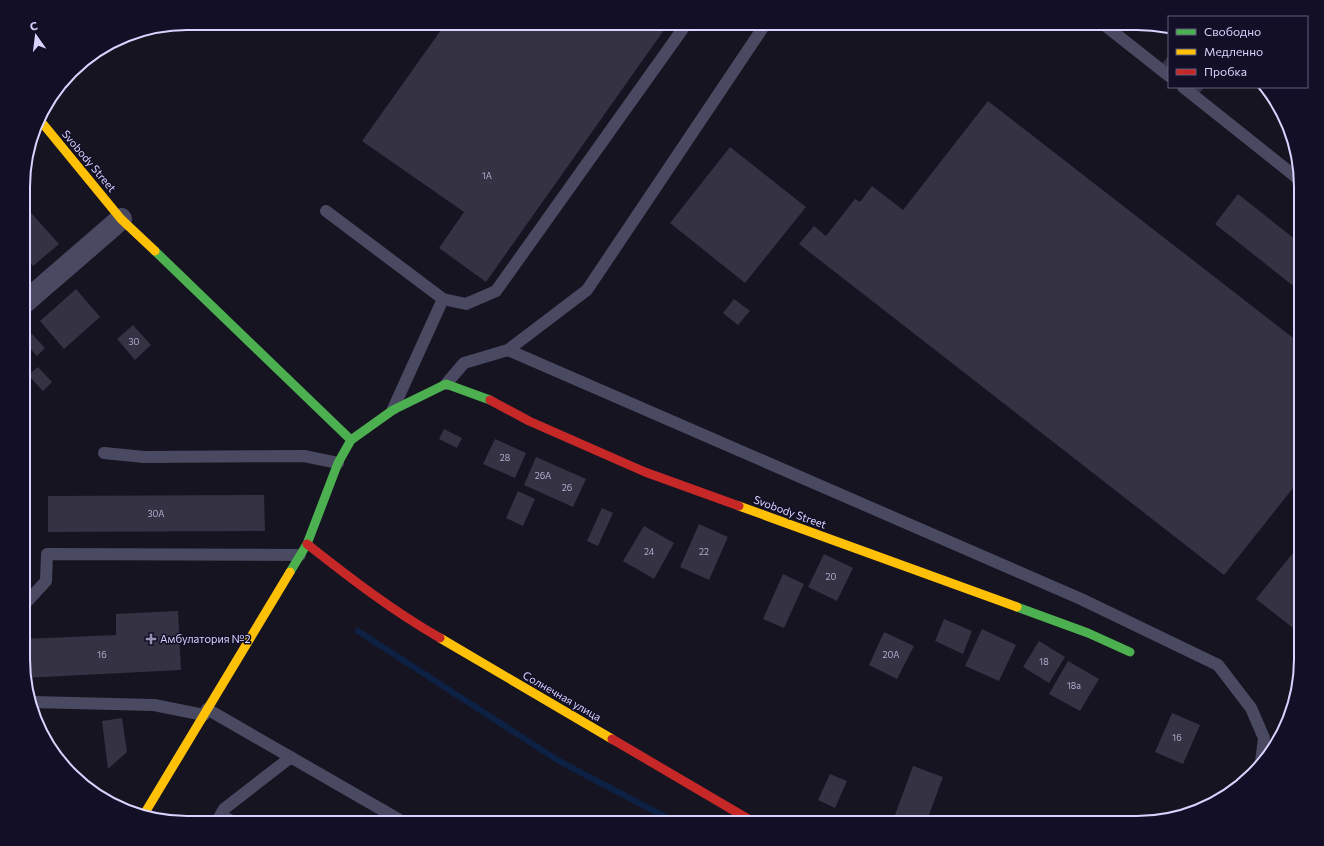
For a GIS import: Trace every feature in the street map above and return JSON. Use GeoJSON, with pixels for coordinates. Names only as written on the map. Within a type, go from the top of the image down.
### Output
{"type":"FeatureCollection","features":[{"type":"Feature","properties":{"kind":"street","name":"Svobody Street"},"geometry":{"type":"LineString","coordinates":[[43,125],[121,219],[351,440]]}},
{"type":"Feature","properties":{"kind":"street"},"geometry":{"type":"LineString","coordinates":[[30,298],[121,219]]}},
{"type":"Feature","properties":{"kind":"street","name":"Svobody Street"},"geometry":{"type":"LineString","coordinates":[[446,384],[488,399],[529,421],[645,472],[1088,633],[1130,652]]}},
{"type":"Feature","properties":{"kind":"street"},"geometry":{"type":"LineString","coordinates":[[146,811],[307,544],[338,463],[351,440],[393,410],[446,384]]}},
{"type":"Feature","properties":{"kind":"street","name":"Солнечная улица"},"geometry":{"type":"LineString","coordinates":[[307,544],[359,585],[409,620],[743,816]]}},
{"type":"Feature","properties":{"kind":"lane"},"geometry":{"type":"LineString","coordinates":[[326,212],[443,299],[466,304],[496,291],[682,30]]}},
{"type":"Feature","properties":{"kind":"lane"},"geometry":{"type":"LineString","coordinates":[[446,384],[464,363],[508,350],[587,290],[761,30]]}},
{"type":"Feature","properties":{"kind":"lane"},"geometry":{"type":"LineString","coordinates":[[1111,30],[1168,75]]}},
{"type":"Feature","properties":{"kind":"lane"},"geometry":{"type":"LineString","coordinates":[[1184,88],[1294,175]]}},
{"type":"Feature","properties":{"kind":"lane"},"geometry":{"type":"LineString","coordinates":[[393,410],[443,299]]}},
{"type":"Feature","properties":{"kind":"lane"},"geometry":{"type":"LineString","coordinates":[[508,350],[1081,599],[1218,665],[1251,708],[1264,738],[1262,754]]}},
{"type":"Feature","properties":{"kind":"lane"},"geometry":{"type":"LineString","coordinates":[[104,453],[144,457],[304,456],[338,463]]}},
{"type":"Feature","properties":{"kind":"lane"},"geometry":{"type":"LineString","coordinates":[[30,598],[46,581],[47,554],[300,555]]}},
{"type":"Feature","properties":{"kind":"lane"},"geometry":{"type":"LineString","coordinates":[[36,702],[154,705],[206,712],[393,816]]}},
{"type":"Feature","properties":{"kind":"lane"},"geometry":{"type":"LineString","coordinates":[[220,816],[224,809],[291,758]]}},
{"type":"Feature","properties":{"kind":"building"},"geometry":{"type":"Polygon","coordinates":[[[441,30],[664,30],[486,282],[439,248],[464,212],[362,141],[441,30]]]}},
{"type":"Feature","properties":{"kind":"building"},"geometry":{"type":"Polygon","coordinates":[[[1168,56],[1168,70],[1161,65],[1168,56]]]}},
{"type":"Feature","properties":{"kind":"building"},"geometry":{"type":"Polygon","coordinates":[[[1191,88],[1203,88],[1199,94],[1191,88]]]}},
{"type":"Feature","properties":{"kind":"building"},"geometry":{"type":"Polygon","coordinates":[[[988,101],[1294,339],[1294,487],[1224,575],[799,244],[814,226],[826,236],[855,199],[860,202],[872,186],[903,210],[988,101]]]}},
{"type":"Feature","properties":{"kind":"building"},"geometry":{"type":"Polygon","coordinates":[[[730,147],[806,207],[745,283],[670,223],[730,147]]]}},
{"type":"Feature","properties":{"kind":"building"},"geometry":{"type":"Polygon","coordinates":[[[1238,194],[1294,238],[1294,286],[1215,224],[1238,194]]]}},
{"type":"Feature","properties":{"kind":"building"},"geometry":{"type":"Polygon","coordinates":[[[30,212],[59,244],[33,266],[30,263],[30,212]]]}},
{"type":"Feature","properties":{"kind":"building"},"geometry":{"type":"Polygon","coordinates":[[[76,289],[100,317],[64,349],[40,321],[76,289]]]}},
{"type":"Feature","properties":{"kind":"building"},"geometry":{"type":"Polygon","coordinates":[[[734,299],[750,311],[738,325],[723,313],[734,299]]]}},
{"type":"Feature","properties":{"kind":"building"},"geometry":{"type":"Polygon","coordinates":[[[133,325],[151,345],[135,360],[117,339],[133,325]]]}},
{"type":"Feature","properties":{"kind":"building"},"geometry":{"type":"Polygon","coordinates":[[[32,334],[45,348],[37,356],[30,348],[30,336],[32,334]]]}},
{"type":"Feature","properties":{"kind":"building"},"geometry":{"type":"Polygon","coordinates":[[[38,367],[52,382],[43,391],[30,377],[30,373],[38,367]]]}},
{"type":"Feature","properties":{"kind":"building"},"geometry":{"type":"Polygon","coordinates":[[[444,429],[462,438],[457,448],[439,439],[444,429]]]}},
{"type":"Feature","properties":{"kind":"building"},"geometry":{"type":"Polygon","coordinates":[[[495,439],[526,453],[515,478],[483,464],[495,439]]]}},
{"type":"Feature","properties":{"kind":"building"},"geometry":{"type":"Polygon","coordinates":[[[536,457],[586,479],[573,507],[524,485],[536,457]]]}},
{"type":"Feature","properties":{"kind":"building"},"geometry":{"type":"Polygon","coordinates":[[[518,491],[535,499],[523,526],[506,518],[518,491]]]}},
{"type":"Feature","properties":{"kind":"building"},"geometry":{"type":"Polygon","coordinates":[[[264,495],[265,531],[48,532],[48,496],[264,495]]]}},
{"type":"Feature","properties":{"kind":"building"},"geometry":{"type":"Polygon","coordinates":[[[602,508],[613,513],[598,546],[587,541],[602,508]]]}},
{"type":"Feature","properties":{"kind":"building"},"geometry":{"type":"Polygon","coordinates":[[[699,524],[728,537],[709,580],[680,567],[699,524]]]}},
{"type":"Feature","properties":{"kind":"building"},"geometry":{"type":"Polygon","coordinates":[[[644,526],[674,543],[654,579],[623,561],[644,526]]]}},
{"type":"Feature","properties":{"kind":"building"},"geometry":{"type":"Polygon","coordinates":[[[1294,552],[1294,629],[1256,599],[1294,552]]]}},
{"type":"Feature","properties":{"kind":"building"},"geometry":{"type":"Polygon","coordinates":[[[824,554],[853,568],[837,601],[808,587],[824,554]]]}},
{"type":"Feature","properties":{"kind":"building"},"geometry":{"type":"Polygon","coordinates":[[[783,574],[804,584],[784,628],[763,619],[783,574]]]}},
{"type":"Feature","properties":{"kind":"building"},"geometry":{"type":"Polygon","coordinates":[[[178,611],[181,670],[31,678],[30,639],[116,635],[116,614],[178,611]]]}},
{"type":"Feature","properties":{"kind":"building"},"geometry":{"type":"Polygon","coordinates":[[[944,619],[972,631],[963,654],[935,641],[944,619]]]}},
{"type":"Feature","properties":{"kind":"building"},"geometry":{"type":"Polygon","coordinates":[[[982,629],[1016,645],[999,681],[965,666],[982,629]]]}},
{"type":"Feature","properties":{"kind":"building"},"geometry":{"type":"Polygon","coordinates":[[[884,632],[914,646],[897,679],[869,665],[884,632]]]}},
{"type":"Feature","properties":{"kind":"building"},"geometry":{"type":"Polygon","coordinates":[[[1039,641],[1065,657],[1049,683],[1023,667],[1039,641]]]}},
{"type":"Feature","properties":{"kind":"building"},"geometry":{"type":"Polygon","coordinates":[[[1068,661],[1099,679],[1080,711],[1049,694],[1068,661]]]}},
{"type":"Feature","properties":{"kind":"building"},"geometry":{"type":"Polygon","coordinates":[[[1172,713],[1200,725],[1183,764],[1155,752],[1172,713]]]}},
{"type":"Feature","properties":{"kind":"building"},"geometry":{"type":"Polygon","coordinates":[[[122,718],[127,752],[108,769],[102,721],[122,718]]]}},
{"type":"Feature","properties":{"kind":"building"},"geometry":{"type":"Polygon","coordinates":[[[913,766],[943,777],[929,816],[895,815],[913,766]]]}},
{"type":"Feature","properties":{"kind":"building"},"geometry":{"type":"Polygon","coordinates":[[[830,774],[847,781],[835,808],[818,800],[830,774]]]}},
{"type":"Feature","properties":{"kind":"waterway"},"geometry":{"type":"LineString","coordinates":[[358,631],[559,761],[664,816]]}},
{"type":"Feature","properties":{"kind":"traffic: fast"},"geometry":{"type":"LineString","coordinates":[[155,251],[351,440]]}},
{"type":"Feature","properties":{"kind":"traffic: fast"},"geometry":{"type":"LineString","coordinates":[[290,572],[307,544],[338,463],[351,440],[393,410],[446,384],[490,400]]}},
{"type":"Feature","properties":{"kind":"traffic: fast"},"geometry":{"type":"LineString","coordinates":[[1017,607],[1088,633],[1130,652]]}},
{"type":"Feature","properties":{"kind":"traffic: slow"},"geometry":{"type":"LineString","coordinates":[[43,124],[121,219],[155,251]]}},
{"type":"Feature","properties":{"kind":"traffic: slow"},"geometry":{"type":"LineString","coordinates":[[739,506],[1017,607]]}},
{"type":"Feature","properties":{"kind":"traffic: slow"},"geometry":{"type":"LineString","coordinates":[[146,811],[290,572]]}},
{"type":"Feature","properties":{"kind":"traffic: slow"},"geometry":{"type":"LineString","coordinates":[[440,638],[612,739]]}},
{"type":"Feature","properties":{"kind":"traffic: jam"},"geometry":{"type":"LineString","coordinates":[[490,400],[529,421],[645,472],[739,506]]}},
{"type":"Feature","properties":{"kind":"traffic: jam"},"geometry":{"type":"LineString","coordinates":[[307,544],[372,594],[405,617],[440,638]]}},
{"type":"Feature","properties":{"kind":"traffic: jam"},"geometry":{"type":"LineString","coordinates":[[612,739],[743,816]]}},
{"type":"Feature","properties":{"kind":"place","name":"Амбулатория №2"},"geometry":{"type":"Point","coordinates":[151,639]}}]}
